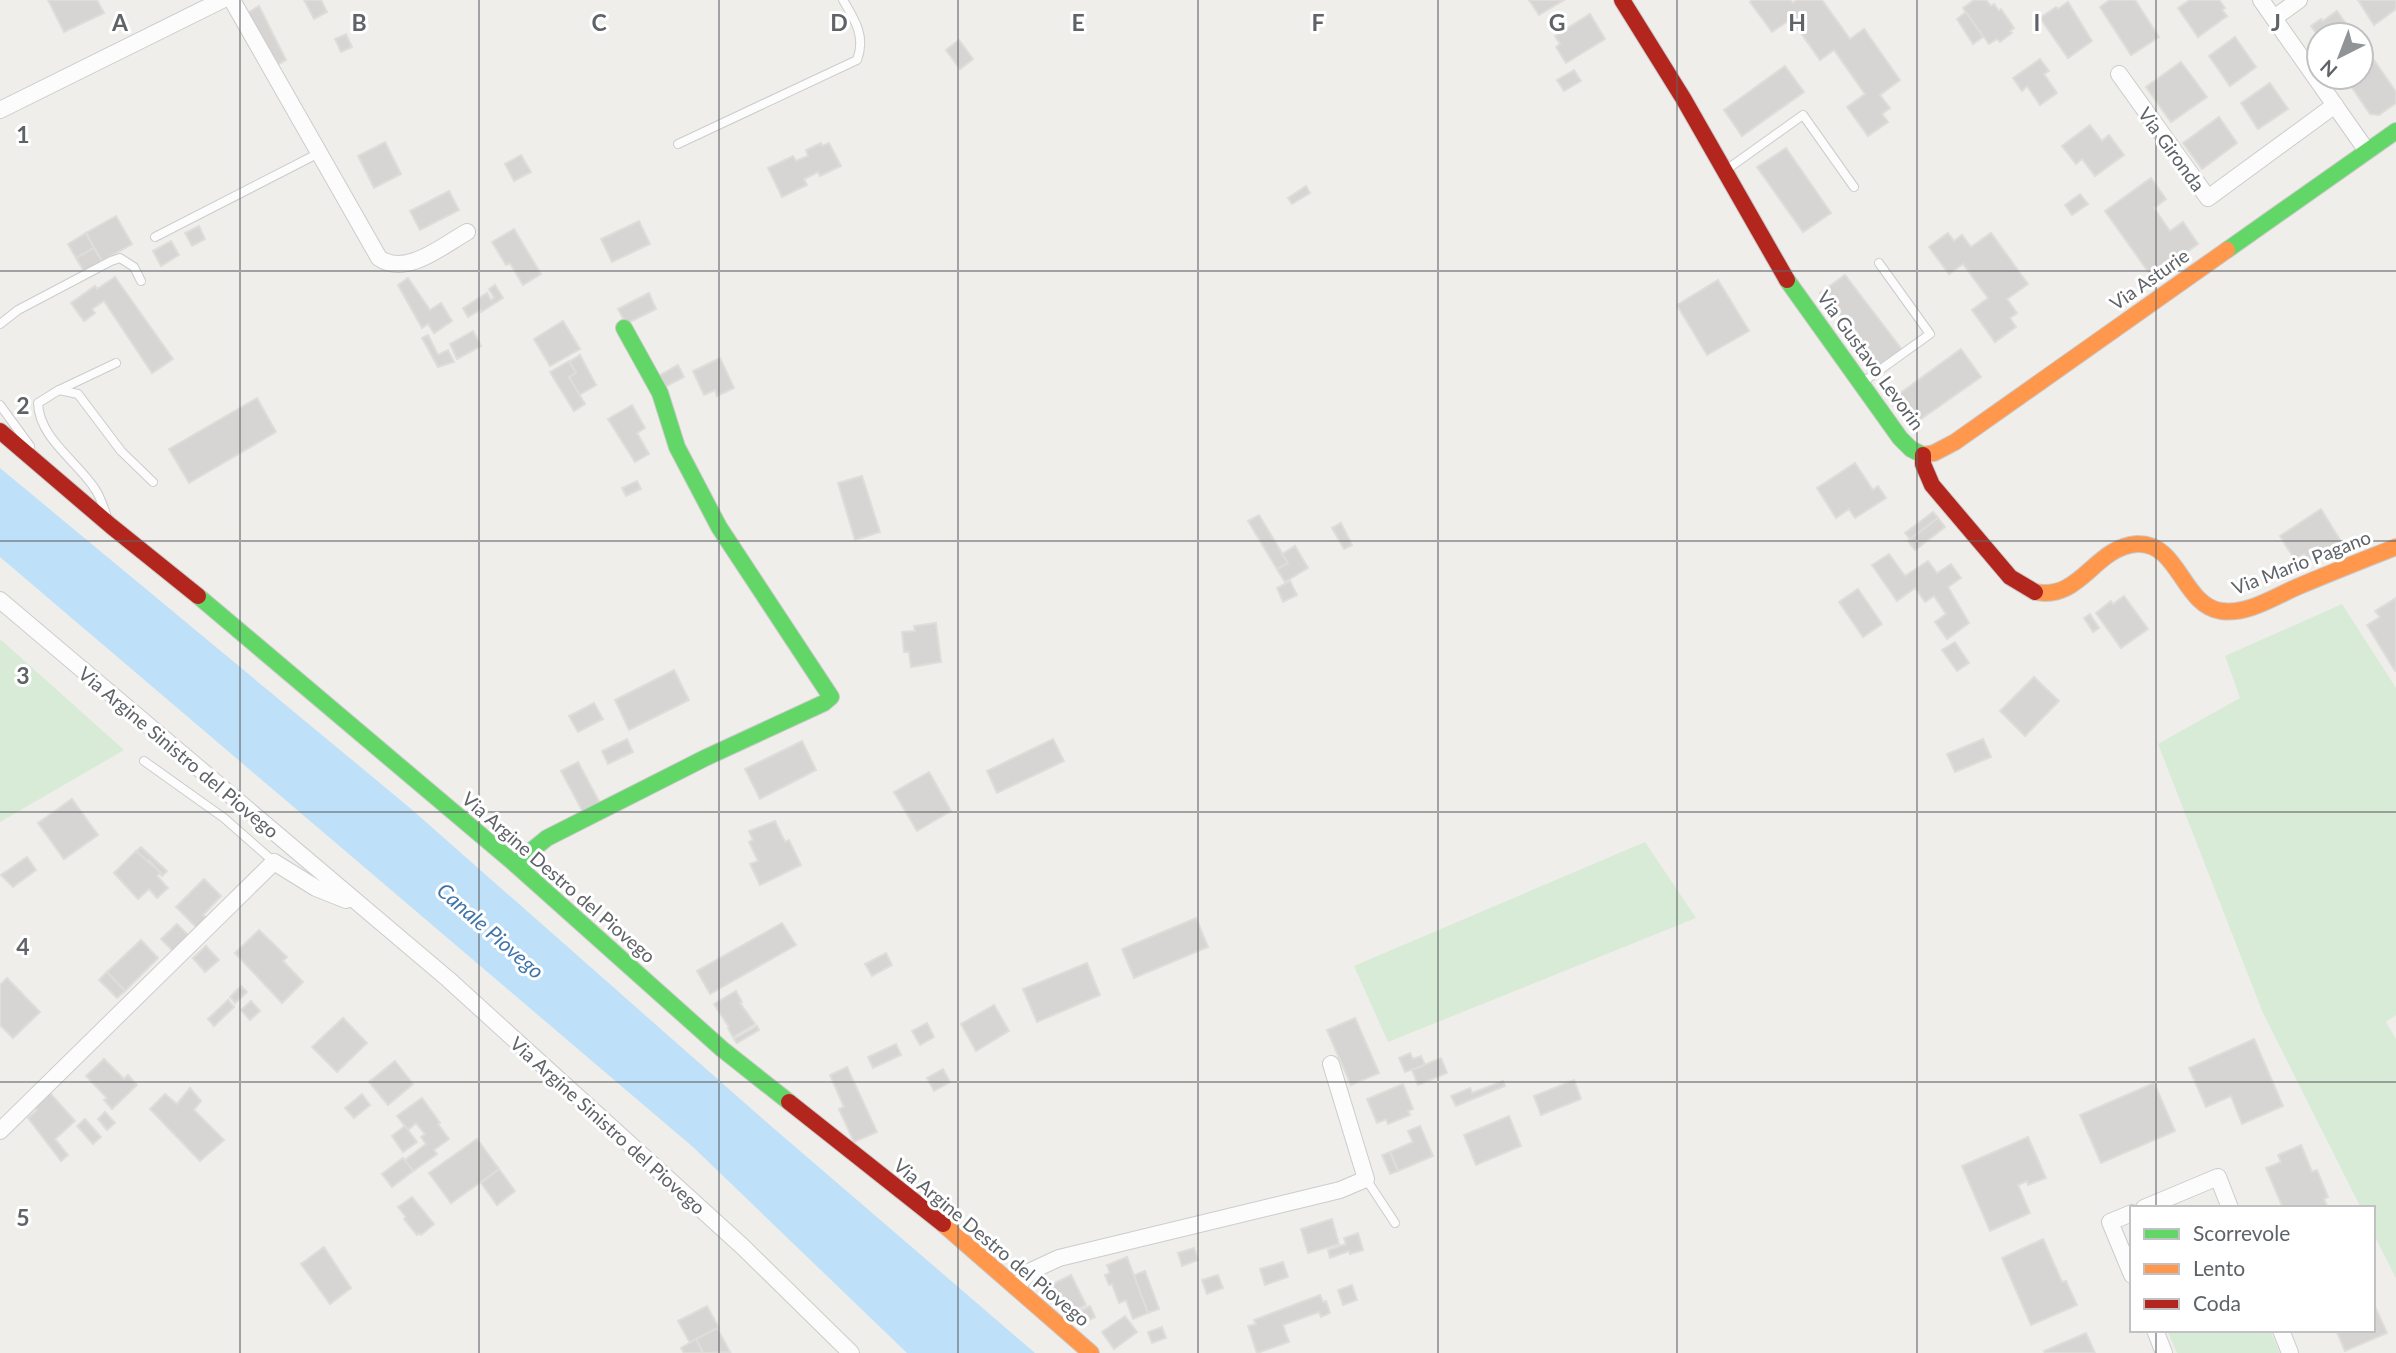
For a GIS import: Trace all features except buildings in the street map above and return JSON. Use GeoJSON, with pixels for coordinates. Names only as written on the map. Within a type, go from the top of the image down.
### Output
{"type":"FeatureCollection","features":[{"type":"Feature","properties":{"kind":"street"},"geometry":{"type":"LineString","coordinates":[[0,110],[222,0]]}},
{"type":"Feature","properties":{"kind":"street"},"geometry":{"type":"LineString","coordinates":[[232,0],[373,250],[386,263],[406,264],[467,232]]}},
{"type":"Feature","properties":{"kind":"street","name":"Via Gustavo Levorin"},"geometry":{"type":"LineString","coordinates":[[1622,0],[1783,274],[1900,438],[1911,449],[1923,455],[1923,464],[1932,485],[1998,565],[2022,588],[2044,596],[2063,590],[2120,547],[2141,544],[2162,553],[2198,600],[2220,611]]}},
{"type":"Feature","properties":{"kind":"street"},"geometry":{"type":"LineString","coordinates":[[2261,0],[2367,151]]}},
{"type":"Feature","properties":{"kind":"street"},"geometry":{"type":"LineString","coordinates":[[2274,18],[2299,0]]}},
{"type":"Feature","properties":{"kind":"street","name":"Via Gironda"},"geometry":{"type":"LineString","coordinates":[[2119,74],[2207,198],[2335,104]]}},
{"type":"Feature","properties":{"kind":"street","name":"Via Asturie"},"geometry":{"type":"LineString","coordinates":[[1923,455],[1934,453],[1955,442],[2396,131]]}},
{"type":"Feature","properties":{"kind":"street"},"geometry":{"type":"LineString","coordinates":[[515,864],[547,838],[717,752],[824,703],[831,697],[719,527],[697,488],[677,447],[660,393],[624,328]]}},
{"type":"Feature","properties":{"kind":"street","name":"Via Argine Destro del Piovego"},"geometry":{"type":"LineString","coordinates":[[0,431],[111,526],[261,647],[515,864],[722,1049],[938,1219],[1091,1353]]}},
{"type":"Feature","properties":{"kind":"street","name":"Via Mario Pagano"},"geometry":{"type":"LineString","coordinates":[[2220,611],[2255,605],[2396,547]]}},
{"type":"Feature","properties":{"kind":"street","name":"Via Argine Sinistro del Piovego"},"geometry":{"type":"LineString","coordinates":[[0,600],[447,979],[743,1247],[851,1353]]}},
{"type":"Feature","properties":{"kind":"street","name":"Via Argine Sinistro del Piovego"},"geometry":{"type":"LineString","coordinates":[[0,1131],[274,862],[316,888],[358,904]]}},
{"type":"Feature","properties":{"kind":"street"},"geometry":{"type":"LineString","coordinates":[[1016,1287],[1031,1271],[1059,1258],[1340,1190],[1366,1179],[1331,1064]]}},
{"type":"Feature","properties":{"kind":"street"},"geometry":{"type":"LineString","coordinates":[[2149,1206],[2218,1177],[2229,1206]]}},
{"type":"Feature","properties":{"kind":"street"},"geometry":{"type":"LineString","coordinates":[[2130,1214],[2110,1222],[2130,1270]]}},
{"type":"Feature","properties":{"kind":"street"},"geometry":{"type":"LineString","coordinates":[[2156,1332],[2164,1353]]}},
{"type":"Feature","properties":{"kind":"street"},"geometry":{"type":"LineString","coordinates":[[2282,1332],[2290,1353]]}},
{"type":"Feature","properties":{"kind":"lane"},"geometry":{"type":"LineString","coordinates":[[678,144],[857,60],[862,46],[857,24],[843,0]]}},
{"type":"Feature","properties":{"kind":"lane"},"geometry":{"type":"LineString","coordinates":[[1724,171],[1803,115],[1854,187]]}},
{"type":"Feature","properties":{"kind":"lane"},"geometry":{"type":"LineString","coordinates":[[155,237],[320,153]]}},
{"type":"Feature","properties":{"kind":"lane"},"geometry":{"type":"LineString","coordinates":[[0,324],[18,310],[120,258],[134,267],[141,281]]}},
{"type":"Feature","properties":{"kind":"lane"},"geometry":{"type":"LineString","coordinates":[[1860,384],[1930,334],[1880,263]]}},
{"type":"Feature","properties":{"kind":"lane"},"geometry":{"type":"LineString","coordinates":[[111,526],[95,489],[39,417],[38,403],[116,363]]}},
{"type":"Feature","properties":{"kind":"lane"},"geometry":{"type":"LineString","coordinates":[[59,390],[78,394],[121,451],[153,482]]}},
{"type":"Feature","properties":{"kind":"lane"},"geometry":{"type":"LineString","coordinates":[[0,405],[61,482]]}},
{"type":"Feature","properties":{"kind":"lane","name":"Via Argine Sinistro del Piovego"},"geometry":{"type":"LineString","coordinates":[[144,761],[224,818],[274,862]]}},
{"type":"Feature","properties":{"kind":"lane"},"geometry":{"type":"LineString","coordinates":[[1366,1179],[1395,1223]]}},
{"type":"Feature","properties":{"kind":"green space"},"geometry":{"type":"Polygon","coordinates":[[[2342,604],[2396,688],[2396,1015],[2386,1022],[2396,1039],[2396,1278],[2375,1237],[2375,1206],[2360,1206],[2263,1013],[2158,744],[2240,698],[2225,656],[2342,604]]]}},
{"type":"Feature","properties":{"kind":"green space"},"geometry":{"type":"Polygon","coordinates":[[[0,639],[124,750],[0,822],[0,639]]]}},
{"type":"Feature","properties":{"kind":"green space"},"geometry":{"type":"Polygon","coordinates":[[[1645,842],[1696,918],[1388,1042],[1354,966],[1645,842]]]}},
{"type":"Feature","properties":{"kind":"green space"},"geometry":{"type":"Polygon","coordinates":[[[2168,1332],[2271,1332],[2280,1353],[2177,1353],[2168,1332]]]}},
{"type":"Feature","properties":{"kind":"water","name":"Canale Piovego"},"geometry":{"type":"Polygon","coordinates":[[[0,468],[410,808],[764,1120],[1035,1353],[907,1353],[693,1147],[0,557],[0,468]]]}},
{"type":"Feature","properties":{"kind":"traffic: fast"},"geometry":{"type":"LineString","coordinates":[[2227,250],[2396,131]]}},
{"type":"Feature","properties":{"kind":"traffic: fast"},"geometry":{"type":"LineString","coordinates":[[1787,280],[1900,438],[1911,449],[1923,455]]}},
{"type":"Feature","properties":{"kind":"traffic: fast"},"geometry":{"type":"LineString","coordinates":[[515,864],[547,838],[705,758],[824,703],[831,697],[719,527],[677,447],[660,393],[624,328]]}},
{"type":"Feature","properties":{"kind":"traffic: fast"},"geometry":{"type":"LineString","coordinates":[[198,596],[515,864],[722,1049],[789,1102]]}},
{"type":"Feature","properties":{"kind":"traffic: slow"},"geometry":{"type":"LineString","coordinates":[[1923,455],[1934,453],[1955,442],[2227,250]]}},
{"type":"Feature","properties":{"kind":"traffic: slow"},"geometry":{"type":"LineString","coordinates":[[2035,592],[2051,593],[2064,589],[2109,554],[2122,547],[2137,544],[2151,546],[2162,553],[2197,598],[2208,606],[2231,612],[2260,604],[2396,547]]}},
{"type":"Feature","properties":{"kind":"traffic: slow"},"geometry":{"type":"LineString","coordinates":[[943,1224],[1091,1353]]}},
{"type":"Feature","properties":{"kind":"traffic: jam"},"geometry":{"type":"LineString","coordinates":[[1622,0],[1683,98],[1787,280]]}},
{"type":"Feature","properties":{"kind":"traffic: jam"},"geometry":{"type":"LineString","coordinates":[[0,431],[198,596]]}},
{"type":"Feature","properties":{"kind":"traffic: jam"},"geometry":{"type":"LineString","coordinates":[[1923,455],[1923,464],[1932,485],[2010,577],[2035,592]]}},
{"type":"Feature","properties":{"kind":"traffic: jam"},"geometry":{"type":"LineString","coordinates":[[789,1102],[943,1224]]}}]}
